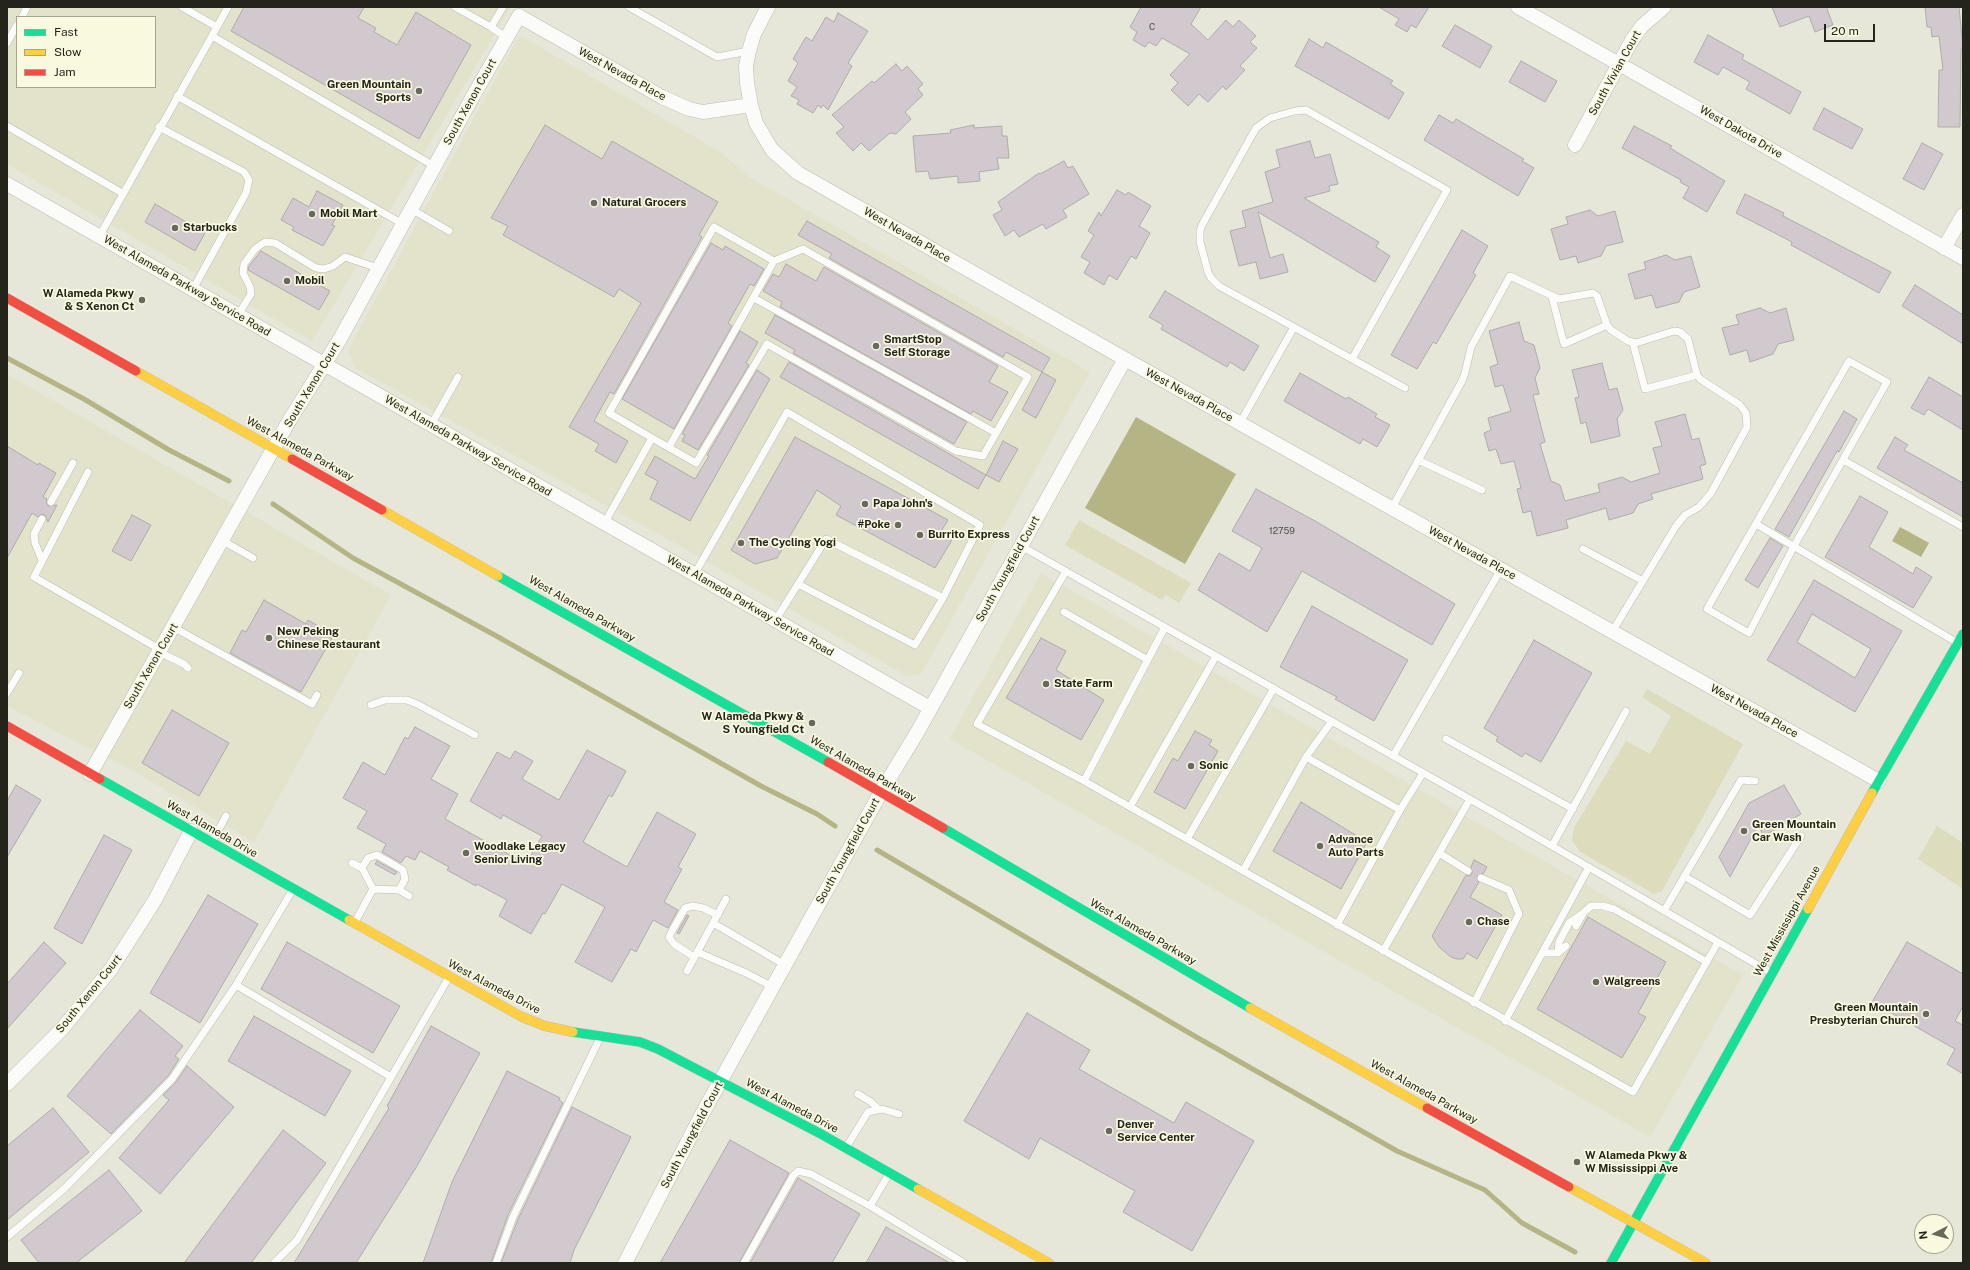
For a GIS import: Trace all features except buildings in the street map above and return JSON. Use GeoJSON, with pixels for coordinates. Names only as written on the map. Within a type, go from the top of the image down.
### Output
{"type":"FeatureCollection","features":[{"type":"Feature","properties":{"kind":"main road","name":"West Alameda Parkway"},"geometry":{"type":"LineString","coordinates":[[7,298],[881,792],[1292,1033],[1633,1221],[1706,1263]]}},
{"type":"Feature","properties":{"kind":"main road","name":"West Mississippi Avenue"},"geometry":{"type":"LineString","coordinates":[[1611,1263],[1878,781],[1963,634]]}},
{"type":"Feature","properties":{"kind":"main road","name":"West Alameda Drive"},"geometry":{"type":"LineString","coordinates":[[7,726],[354,924],[522,1017],[545,1026],[566,1031],[640,1042],[721,1080],[739,1092],[846,1148],[1048,1263]]}},
{"type":"Feature","properties":{"kind":"street"},"geometry":{"type":"LineString","coordinates":[[751,106],[746,66],[754,34],[768,7]]}},
{"type":"Feature","properties":{"kind":"street","name":"West Dakota Drive"},"geometry":{"type":"LineString","coordinates":[[1518,7],[1963,258]]}},
{"type":"Feature","properties":{"kind":"street","name":"South Vivian Court"},"geometry":{"type":"LineString","coordinates":[[1575,145],[1642,26],[1664,7]]}},
{"type":"Feature","properties":{"kind":"street","name":"South Xenon Court"},"geometry":{"type":"LineString","coordinates":[[90,774],[289,422],[325,365],[434,166],[519,16]]}},
{"type":"Feature","properties":{"kind":"street","name":"West Nevada Place"},"geometry":{"type":"LineString","coordinates":[[519,16],[662,97],[688,109],[703,112],[751,106],[756,123],[772,150],[798,173],[1125,359],[1878,781]]}},
{"type":"Feature","properties":{"kind":"street","name":"West Alameda Parkway Service Road"},"geometry":{"type":"LineString","coordinates":[[7,184],[100,235],[604,524],[930,708]]}},
{"type":"Feature","properties":{"kind":"street"},"geometry":{"type":"LineString","coordinates":[[1944,248],[1963,215]]}},
{"type":"Feature","properties":{"kind":"street","name":"South Youngfield Court"},"geometry":{"type":"LineString","coordinates":[[625,1263],[701,1116],[784,965],[930,708],[1125,359]]}},
{"type":"Feature","properties":{"kind":"street","name":"South Xenon Court"},"geometry":{"type":"LineString","coordinates":[[7,1084],[61,1030],[111,969],[155,900],[191,831]]}},
{"type":"Feature","properties":{"kind":"lane"},"geometry":{"type":"LineString","coordinates":[[23,16],[28,7]]}},
{"type":"Feature","properties":{"kind":"lane"},"geometry":{"type":"LineString","coordinates":[[182,7],[217,27]]}},
{"type":"Feature","properties":{"kind":"lane"},"geometry":{"type":"LineString","coordinates":[[100,235],[159,127],[228,7]]}},
{"type":"Feature","properties":{"kind":"lane"},"geometry":{"type":"LineString","coordinates":[[455,7],[491,27],[507,38]]}},
{"type":"Feature","properties":{"kind":"lane"},"geometry":{"type":"LineString","coordinates":[[491,27],[503,7]]}},
{"type":"Feature","properties":{"kind":"lane"},"geometry":{"type":"LineString","coordinates":[[630,7],[717,57],[749,51]]}},
{"type":"Feature","properties":{"kind":"lane"},"geometry":{"type":"LineString","coordinates":[[7,43],[16,27]]}},
{"type":"Feature","properties":{"kind":"lane"},"geometry":{"type":"LineString","coordinates":[[212,36],[434,166]]}},
{"type":"Feature","properties":{"kind":"lane"},"geometry":{"type":"LineString","coordinates":[[177,96],[403,224]]}},
{"type":"Feature","properties":{"kind":"lane"},"geometry":{"type":"LineString","coordinates":[[1352,359],[1447,190],[1306,110],[1295,111],[1270,118],[1256,128],[1202,225],[1199,237],[1208,272],[1215,283],[1294,327],[1352,359],[1405,388]]}},
{"type":"Feature","properties":{"kind":"lane"},"geometry":{"type":"LineString","coordinates":[[7,126],[122,193]]}},
{"type":"Feature","properties":{"kind":"lane"},"geometry":{"type":"LineString","coordinates":[[159,127],[244,172],[248,180],[246,193],[193,289]]}},
{"type":"Feature","properties":{"kind":"lane"},"geometry":{"type":"LineString","coordinates":[[411,209],[449,231]]}},
{"type":"Feature","properties":{"kind":"lane"},"geometry":{"type":"LineString","coordinates":[[669,447],[774,261],[803,249],[1028,377],[983,456],[956,450],[767,344],[696,463],[609,413],[714,227],[774,261]]}},
{"type":"Feature","properties":{"kind":"lane"},"geometry":{"type":"LineString","coordinates":[[238,315],[251,294],[250,287],[243,273],[244,264],[255,249],[265,242],[275,243],[316,268],[324,269],[333,266],[345,257],[378,268]]}},
{"type":"Feature","properties":{"kind":"lane"},"geometry":{"type":"LineString","coordinates":[[1392,508],[1464,377],[1471,347],[1510,276],[1552,297],[1565,299],[1593,293],[1597,296],[1607,325],[1619,336],[1633,343],[1674,331],[1680,332],[1688,340],[1697,375],[1700,379],[1740,405],[1746,413],[1747,427],[1711,493],[1696,510],[1685,515],[1680,520],[1612,632]]}},
{"type":"Feature","properties":{"kind":"lane"},"geometry":{"type":"LineString","coordinates":[[1552,297],[1564,344],[1607,325]]}},
{"type":"Feature","properties":{"kind":"lane"},"geometry":{"type":"LineString","coordinates":[[754,298],[996,433]]}},
{"type":"Feature","properties":{"kind":"lane"},"geometry":{"type":"LineString","coordinates":[[1240,423],[1294,327]]}},
{"type":"Feature","properties":{"kind":"lane"},"geometry":{"type":"LineString","coordinates":[[1633,343],[1645,389],[1697,375]]}},
{"type":"Feature","properties":{"kind":"lane"},"geometry":{"type":"LineString","coordinates":[[1850,361],[1887,382],[1843,460],[1794,546],[1749,633],[1707,609],[1850,361]]}},
{"type":"Feature","properties":{"kind":"lane"},"geometry":{"type":"LineString","coordinates":[[431,425],[458,377]]}},
{"type":"Feature","properties":{"kind":"lane"},"geometry":{"type":"LineString","coordinates":[[694,575],[787,412],[980,526],[944,598],[915,645],[798,584]]}},
{"type":"Feature","properties":{"kind":"lane"},"geometry":{"type":"LineString","coordinates":[[604,524],[652,438]]}},
{"type":"Feature","properties":{"kind":"lane"},"geometry":{"type":"LineString","coordinates":[[1418,460],[1482,490]]}},
{"type":"Feature","properties":{"kind":"lane"},"geometry":{"type":"LineString","coordinates":[[1843,460],[1963,527]]}},
{"type":"Feature","properties":{"kind":"lane"},"geometry":{"type":"LineString","coordinates":[[51,502],[73,463]]}},
{"type":"Feature","properties":{"kind":"lane"},"geometry":{"type":"LineString","coordinates":[[88,472],[34,577],[184,664],[188,668]]}},
{"type":"Feature","properties":{"kind":"lane"},"geometry":{"type":"LineString","coordinates":[[42,519],[34,534],[35,543],[42,560]]}},
{"type":"Feature","properties":{"kind":"lane"},"geometry":{"type":"LineString","coordinates":[[1756,524],[1958,643]]}},
{"type":"Feature","properties":{"kind":"lane"},"geometry":{"type":"LineString","coordinates":[[775,621],[826,539],[944,598]]}},
{"type":"Feature","properties":{"kind":"lane"},"geometry":{"type":"LineString","coordinates":[[223,541],[253,558]]}},
{"type":"Feature","properties":{"kind":"lane"},"geometry":{"type":"LineString","coordinates":[[1021,546],[1470,799],[1772,973]]}},
{"type":"Feature","properties":{"kind":"lane"},"geometry":{"type":"LineString","coordinates":[[1583,549],[1643,581]]}},
{"type":"Feature","properties":{"kind":"lane"},"geometry":{"type":"LineString","coordinates":[[1393,756],[1501,569]]}},
{"type":"Feature","properties":{"kind":"lane"},"geometry":{"type":"LineString","coordinates":[[1066,571],[977,724],[1084,781],[1633,1092],[1718,942]]}},
{"type":"Feature","properties":{"kind":"lane"},"geometry":{"type":"LineString","coordinates":[[1064,612],[1148,660]]}},
{"type":"Feature","properties":{"kind":"lane"},"geometry":{"type":"LineString","coordinates":[[174,627],[312,704],[317,695]]}},
{"type":"Feature","properties":{"kind":"lane"},"geometry":{"type":"LineString","coordinates":[[1084,781],[1165,627]]}},
{"type":"Feature","properties":{"kind":"lane"},"geometry":{"type":"LineString","coordinates":[[1130,807],[1216,656]]}},
{"type":"Feature","properties":{"kind":"lane"},"geometry":{"type":"LineString","coordinates":[[7,694],[19,673]]}},
{"type":"Feature","properties":{"kind":"lane"},"geometry":{"type":"LineString","coordinates":[[1187,839],[1274,688]]}},
{"type":"Feature","properties":{"kind":"lane"},"geometry":{"type":"LineString","coordinates":[[371,705],[385,700],[407,700],[475,735]]}},
{"type":"Feature","properties":{"kind":"lane"},"geometry":{"type":"LineString","coordinates":[[1552,846],[1626,712]]}},
{"type":"Feature","properties":{"kind":"lane"},"geometry":{"type":"LineString","coordinates":[[1243,871],[1306,757],[1332,721]]}},
{"type":"Feature","properties":{"kind":"lane"},"geometry":{"type":"LineString","coordinates":[[1446,739],[1572,809]]}},
{"type":"Feature","properties":{"kind":"lane"},"geometry":{"type":"LineString","coordinates":[[1306,757],[1400,810]]}},
{"type":"Feature","properties":{"kind":"lane"},"geometry":{"type":"LineString","coordinates":[[1337,925],[1400,810],[1423,773]]}},
{"type":"Feature","properties":{"kind":"lane"},"geometry":{"type":"LineString","coordinates":[[1664,911],[1741,780],[1755,781]]}},
{"type":"Feature","properties":{"kind":"lane"},"geometry":{"type":"LineString","coordinates":[[1383,951],[1470,799]]}},
{"type":"Feature","properties":{"kind":"lane"},"geometry":{"type":"LineString","coordinates":[[211,843],[226,816]]}},
{"type":"Feature","properties":{"kind":"lane"},"geometry":{"type":"LineString","coordinates":[[1684,876],[1750,915],[1801,836]]}},
{"type":"Feature","properties":{"kind":"lane"},"geometry":{"type":"LineString","coordinates":[[1439,853],[1468,871]]}},
{"type":"Feature","properties":{"kind":"lane"},"geometry":{"type":"LineString","coordinates":[[362,868],[368,858],[377,855],[403,870],[405,879],[399,890]]}},
{"type":"Feature","properties":{"kind":"lane"},"geometry":{"type":"LineString","coordinates":[[352,863],[362,868],[374,889]]}},
{"type":"Feature","properties":{"kind":"lane"},"geometry":{"type":"LineString","coordinates":[[1505,1020],[1589,868]]}},
{"type":"Feature","properties":{"kind":"lane"},"geometry":{"type":"LineString","coordinates":[[1474,1003],[1519,914],[1509,890],[1481,878]]}},
{"type":"Feature","properties":{"kind":"lane"},"geometry":{"type":"LineString","coordinates":[[7,1237],[64,1189],[172,1079],[236,985],[293,889]]}},
{"type":"Feature","properties":{"kind":"lane"},"geometry":{"type":"LineString","coordinates":[[374,889],[399,890],[409,896]]}},
{"type":"Feature","properties":{"kind":"lane"},"geometry":{"type":"LineString","coordinates":[[354,924],[374,889]]}},
{"type":"Feature","properties":{"kind":"lane"},"geometry":{"type":"LineString","coordinates":[[686,971],[726,899]]}},
{"type":"Feature","properties":{"kind":"lane"},"geometry":{"type":"LineString","coordinates":[[718,915],[703,908],[692,906],[685,908],[669,937],[674,944],[696,955],[746,973],[772,987]]}},
{"type":"Feature","properties":{"kind":"lane"},"geometry":{"type":"LineString","coordinates":[[1558,953],[1559,942],[1569,923],[1591,906],[1603,906],[1614,909],[1707,962]]}},
{"type":"Feature","properties":{"kind":"lane"},"geometry":{"type":"LineString","coordinates":[[1576,926],[1584,912]]}},
{"type":"Feature","properties":{"kind":"lane"},"geometry":{"type":"LineString","coordinates":[[713,922],[784,965]]}},
{"type":"Feature","properties":{"kind":"lane"},"geometry":{"type":"LineString","coordinates":[[1542,953],[1558,953],[1566,946]]}},
{"type":"Feature","properties":{"kind":"lane"},"geometry":{"type":"LineString","coordinates":[[274,1263],[297,1240],[449,977]]}},
{"type":"Feature","properties":{"kind":"lane"},"geometry":{"type":"LineString","coordinates":[[236,985],[391,1077]]}},
{"type":"Feature","properties":{"kind":"lane"},"geometry":{"type":"LineString","coordinates":[[496,1263],[513,1217],[601,1035]]}},
{"type":"Feature","properties":{"kind":"lane"},"geometry":{"type":"LineString","coordinates":[[858,1094],[871,1102],[878,1109]]}},
{"type":"Feature","properties":{"kind":"lane"},"geometry":{"type":"LineString","coordinates":[[846,1148],[864,1115],[868,1112],[878,1109],[899,1114]]}},
{"type":"Feature","properties":{"kind":"lane"},"geometry":{"type":"LineString","coordinates":[[744,1263],[793,1176],[798,1171],[811,1174],[870,1206],[964,1263]]}},
{"type":"Feature","properties":{"kind":"lane"},"geometry":{"type":"LineString","coordinates":[[870,1206],[890,1173]]}},
{"type":"Feature","properties":{"kind":"shaded area"},"geometry":{"type":"Polygon","coordinates":[[[7,7],[511,7],[312,341],[7,164],[7,7]]]}},
{"type":"Feature","properties":{"kind":"shaded area"},"geometry":{"type":"Polygon","coordinates":[[[519,35],[722,153],[749,177],[1090,372],[921,674],[907,676],[680,546],[355,368],[348,350],[519,35]]]}},
{"type":"Feature","properties":{"kind":"shaded area"},"geometry":{"type":"Polygon","coordinates":[[[7,374],[391,595],[254,842],[132,770],[7,706],[7,374]]]}},
{"type":"Feature","properties":{"kind":"shaded area"},"geometry":{"type":"Polygon","coordinates":[[[1136,417],[1236,474],[1185,564],[1085,508],[1136,417]]]}},
{"type":"Feature","properties":{"kind":"shaded area"},"geometry":{"type":"Polygon","coordinates":[[[1079,520],[1191,583],[1179,603],[1166,595],[1162,600],[1065,545],[1079,520]]]}},
{"type":"Feature","properties":{"kind":"shaded area"},"geometry":{"type":"Polygon","coordinates":[[[1900,527],[1929,543],[1921,557],[1892,541],[1900,527]]]}},
{"type":"Feature","properties":{"kind":"shaded area"},"geometry":{"type":"Polygon","coordinates":[[[1041,573],[1743,975],[1650,1137],[950,739],[1041,573]]]}},
{"type":"Feature","properties":{"kind":"shaded area"},"geometry":{"type":"Polygon","coordinates":[[[1647,689],[1743,744],[1662,891],[1654,894],[1580,852],[1572,840],[1574,828],[1626,741],[1650,754],[1671,716],[1642,697],[1647,689]]]}},
{"type":"Feature","properties":{"kind":"shaded area"},"geometry":{"type":"Polygon","coordinates":[[[1937,826],[1963,843],[1963,889],[1918,859],[1937,826]]]}},
{"type":"Feature","properties":{"kind":"waterway"},"geometry":{"type":"LineString","coordinates":[[7,358],[84,399],[169,450],[229,481]]}},
{"type":"Feature","properties":{"kind":"waterway"},"geometry":{"type":"LineString","coordinates":[[273,504],[353,558],[500,638],[761,786],[817,814],[835,826]]}},
{"type":"Feature","properties":{"kind":"waterway"},"geometry":{"type":"LineString","coordinates":[[877,850],[1191,1034],[1397,1151],[1485,1190],[1522,1223],[1575,1252]]}},
{"type":"Feature","properties":{"kind":"traffic: fast"},"geometry":{"type":"LineString","coordinates":[[498,576],[828,762]]}},
{"type":"Feature","properties":{"kind":"traffic: fast"},"geometry":{"type":"LineString","coordinates":[[1872,793],[1963,634]]}},
{"type":"Feature","properties":{"kind":"traffic: fast"},"geometry":{"type":"LineString","coordinates":[[100,779],[349,920]]}},
{"type":"Feature","properties":{"kind":"traffic: fast"},"geometry":{"type":"LineString","coordinates":[[943,828],[1250,1008]]}},
{"type":"Feature","properties":{"kind":"traffic: fast"},"geometry":{"type":"LineString","coordinates":[[1611,1263],[1808,909]]}},
{"type":"Feature","properties":{"kind":"traffic: fast"},"geometry":{"type":"LineString","coordinates":[[573,1032],[640,1042],[658,1049],[821,1134],[918,1189]]}},
{"type":"Feature","properties":{"kind":"traffic: slow"},"geometry":{"type":"LineString","coordinates":[[136,371],[292,459]]}},
{"type":"Feature","properties":{"kind":"traffic: slow"},"geometry":{"type":"LineString","coordinates":[[382,510],[498,576]]}},
{"type":"Feature","properties":{"kind":"traffic: slow"},"geometry":{"type":"LineString","coordinates":[[1808,909],[1872,793]]}},
{"type":"Feature","properties":{"kind":"traffic: slow"},"geometry":{"type":"LineString","coordinates":[[349,920],[522,1017],[545,1026],[573,1032]]}},
{"type":"Feature","properties":{"kind":"traffic: slow"},"geometry":{"type":"LineString","coordinates":[[1250,1008],[1427,1108]]}},
{"type":"Feature","properties":{"kind":"traffic: slow"},"geometry":{"type":"LineString","coordinates":[[1569,1187],[1706,1263]]}},
{"type":"Feature","properties":{"kind":"traffic: slow"},"geometry":{"type":"LineString","coordinates":[[918,1189],[1049,1263]]}},
{"type":"Feature","properties":{"kind":"traffic: jam"},"geometry":{"type":"LineString","coordinates":[[7,298],[136,371]]}},
{"type":"Feature","properties":{"kind":"traffic: jam"},"geometry":{"type":"LineString","coordinates":[[292,459],[382,510]]}},
{"type":"Feature","properties":{"kind":"traffic: jam"},"geometry":{"type":"LineString","coordinates":[[7,726],[100,779]]}},
{"type":"Feature","properties":{"kind":"traffic: jam"},"geometry":{"type":"LineString","coordinates":[[828,762],[943,828]]}},
{"type":"Feature","properties":{"kind":"traffic: jam"},"geometry":{"type":"LineString","coordinates":[[1427,1108],[1569,1187]]}},
{"type":"Feature","properties":{"kind":"place","name":"Green Mountain Sports"},"geometry":{"type":"Point","coordinates":[419,91]}},
{"type":"Feature","properties":{"kind":"place","name":"Natural Grocers"},"geometry":{"type":"Point","coordinates":[594,203]}},
{"type":"Feature","properties":{"kind":"place","name":"Mobil Mart"},"geometry":{"type":"Point","coordinates":[312,214]}},
{"type":"Feature","properties":{"kind":"place","name":"Starbucks"},"geometry":{"type":"Point","coordinates":[175,228]}},
{"type":"Feature","properties":{"kind":"place","name":"Mobil"},"geometry":{"type":"Point","coordinates":[287,281]}},
{"type":"Feature","properties":{"kind":"place","name":"W Alameda Pkwy & S Xenon Ct"},"geometry":{"type":"Point","coordinates":[142,300]}},
{"type":"Feature","properties":{"kind":"place","name":"SmartStop Self Storage"},"geometry":{"type":"Point","coordinates":[876,346]}},
{"type":"Feature","properties":{"kind":"place","name":"Papa John's"},"geometry":{"type":"Point","coordinates":[865,504]}},
{"type":"Feature","properties":{"kind":"place","name":"#Poke"},"geometry":{"type":"Point","coordinates":[898,525]}},
{"type":"Feature","properties":{"kind":"place","name":"Burrito Express"},"geometry":{"type":"Point","coordinates":[920,535]}},
{"type":"Feature","properties":{"kind":"place","name":"The Cycling Yogi"},"geometry":{"type":"Point","coordinates":[741,543]}},
{"type":"Feature","properties":{"kind":"place","name":"New Peking Chinese Restaurant"},"geometry":{"type":"Point","coordinates":[269,638]}},
{"type":"Feature","properties":{"kind":"place","name":"State Farm"},"geometry":{"type":"Point","coordinates":[1046,684]}},
{"type":"Feature","properties":{"kind":"place","name":"W Alameda Pkwy & S Youngfield Ct"},"geometry":{"type":"Point","coordinates":[812,723]}},
{"type":"Feature","properties":{"kind":"place","name":"Sonic"},"geometry":{"type":"Point","coordinates":[1191,766]}},
{"type":"Feature","properties":{"kind":"place","name":"Green Mountain Car Wash"},"geometry":{"type":"Point","coordinates":[1744,831]}},
{"type":"Feature","properties":{"kind":"place","name":"Advance Auto Parts"},"geometry":{"type":"Point","coordinates":[1320,846]}},
{"type":"Feature","properties":{"kind":"place","name":"Woodlake Legacy Senior Living"},"geometry":{"type":"Point","coordinates":[466,853]}},
{"type":"Feature","properties":{"kind":"place","name":"Chase"},"geometry":{"type":"Point","coordinates":[1469,922]}},
{"type":"Feature","properties":{"kind":"place","name":"Walgreens"},"geometry":{"type":"Point","coordinates":[1596,982]}},
{"type":"Feature","properties":{"kind":"place","name":"Green Mountain Presbyterian Church"},"geometry":{"type":"Point","coordinates":[1926,1014]}},
{"type":"Feature","properties":{"kind":"place","name":"Denver Service Center"},"geometry":{"type":"Point","coordinates":[1109,1131]}},
{"type":"Feature","properties":{"kind":"place","name":"W Alameda Pkwy & W Mississippi Ave"},"geometry":{"type":"Point","coordinates":[1577,1162]}}]}
